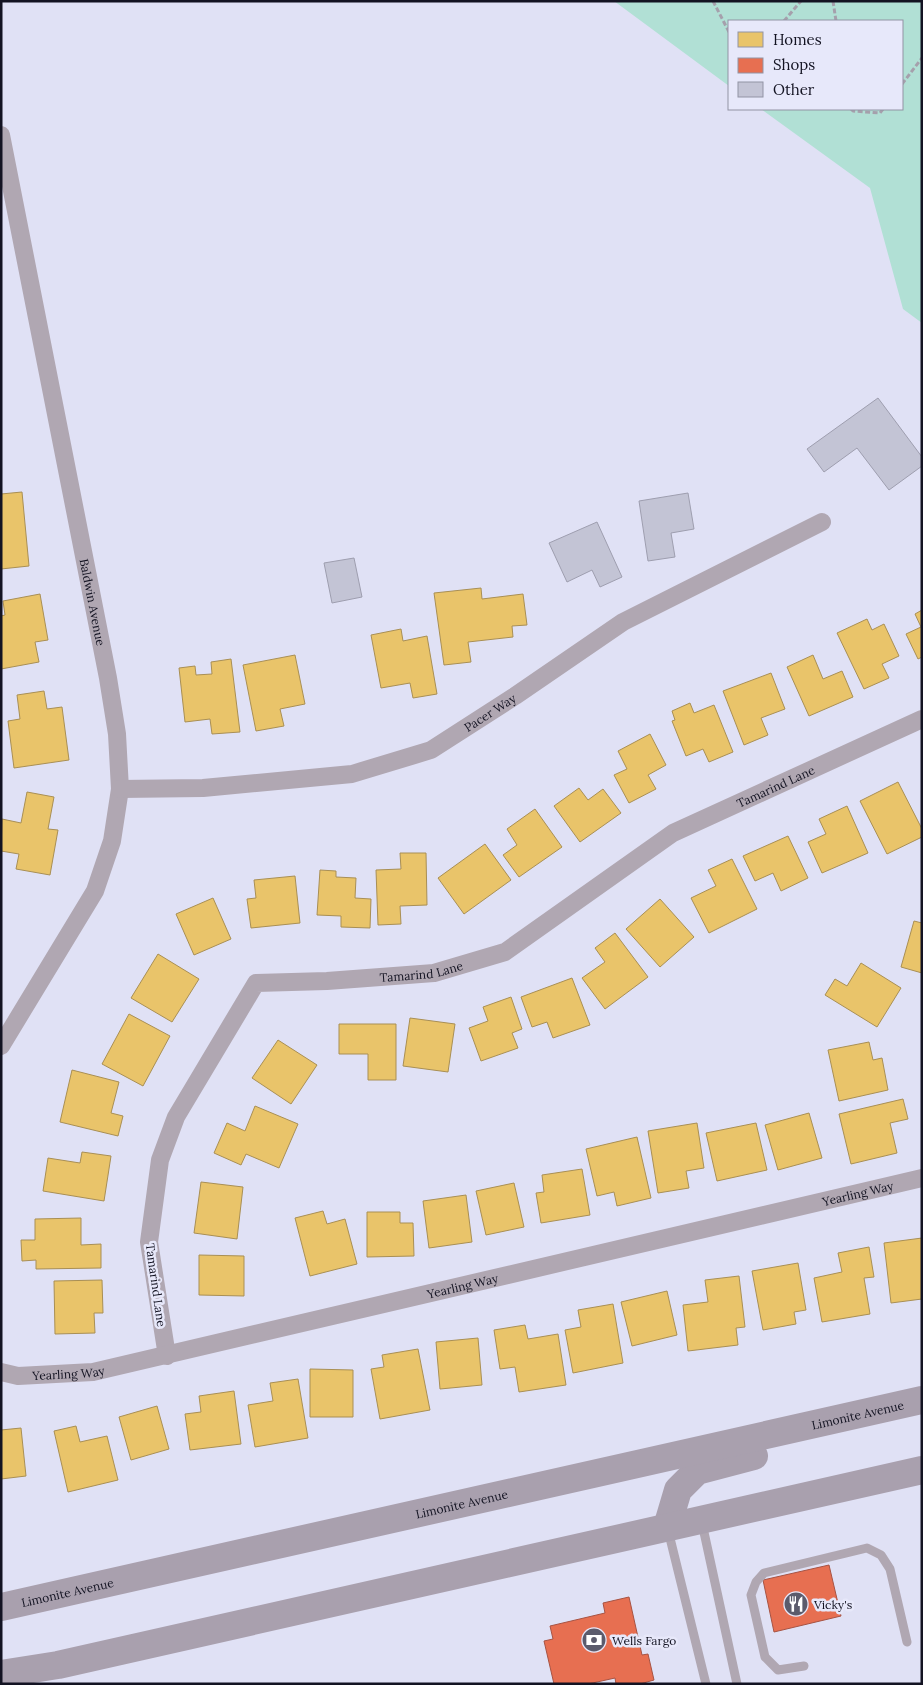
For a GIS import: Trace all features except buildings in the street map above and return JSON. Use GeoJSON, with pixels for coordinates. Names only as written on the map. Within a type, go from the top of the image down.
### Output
{"type":"FeatureCollection","features":[{"type":"Feature","properties":{"kind":"main road","name":"Limonite Avenue"},"geometry":{"type":"LineString","coordinates":[[1,1607],[922,1400]]}},
{"type":"Feature","properties":{"kind":"main road"},"geometry":{"type":"LineString","coordinates":[[667,1527],[678,1490],[697,1471],[922,1418]]}},
{"type":"Feature","properties":{"kind":"main road"},"geometry":{"type":"LineString","coordinates":[[1,1674],[68,1662],[922,1470]]}},
{"type":"Feature","properties":{"kind":"street","name":"Baldwin Avenue"},"geometry":{"type":"LineString","coordinates":[[1,135],[108,678],[117,734],[120,789],[112,841],[95,891],[1,1046]]}},
{"type":"Feature","properties":{"kind":"street","name":"Pacer Way"},"geometry":{"type":"LineString","coordinates":[[120,789],[203,788],[352,774],[431,750],[515,696],[623,622],[822,522]]}},
{"type":"Feature","properties":{"kind":"street","name":"Tamarind Lane"},"geometry":{"type":"LineString","coordinates":[[167,1356],[149,1242],[160,1160],[180,1109],[256,983],[326,981],[434,973],[506,952],[673,833],[922,719]]}},
{"type":"Feature","properties":{"kind":"street","name":"Yearling Way"},"geometry":{"type":"LineString","coordinates":[[1,1372],[18,1376],[94,1372],[922,1178]]}},
{"type":"Feature","properties":{"kind":"lane"},"geometry":{"type":"LineString","coordinates":[[701,1519],[737,1684]]}},
{"type":"Feature","properties":{"kind":"lane"},"geometry":{"type":"LineString","coordinates":[[667,1527],[706,1684]]}},
{"type":"Feature","properties":{"kind":"lane"},"geometry":{"type":"LineString","coordinates":[[804,1666],[778,1670],[766,1657],[751,1595],[756,1582],[764,1573],[867,1548],[881,1554],[890,1569],[907,1642]]}},
{"type":"Feature","properties":{"kind":"path"},"geometry":{"type":"LineString","coordinates":[[713,1],[728,30]]}},
{"type":"Feature","properties":{"kind":"path"},"geometry":{"type":"LineString","coordinates":[[785,20],[800,1]]}},
{"type":"Feature","properties":{"kind":"path"},"geometry":{"type":"LineString","coordinates":[[833,1],[836,20]]}},
{"type":"Feature","properties":{"kind":"path"},"geometry":{"type":"LineString","coordinates":[[903,83],[922,58]]}},
{"type":"Feature","properties":{"kind":"path"},"geometry":{"type":"LineString","coordinates":[[852,110],[880,113],[882,110]]}},
{"type":"Feature","properties":{"kind":"green space"},"geometry":{"type":"Polygon","coordinates":[[[614,1],[922,1],[922,323],[903,309],[870,188],[762,110],[903,110],[903,20],[728,20],[728,85],[614,1]]]}},
{"type":"Feature","properties":{"kind":"place","name":"Vicky's"},"geometry":{"type":"Point","coordinates":[796,1604]}},
{"type":"Feature","properties":{"kind":"place","name":"Wells Fargo"},"geometry":{"type":"Point","coordinates":[594,1640]}}]}
